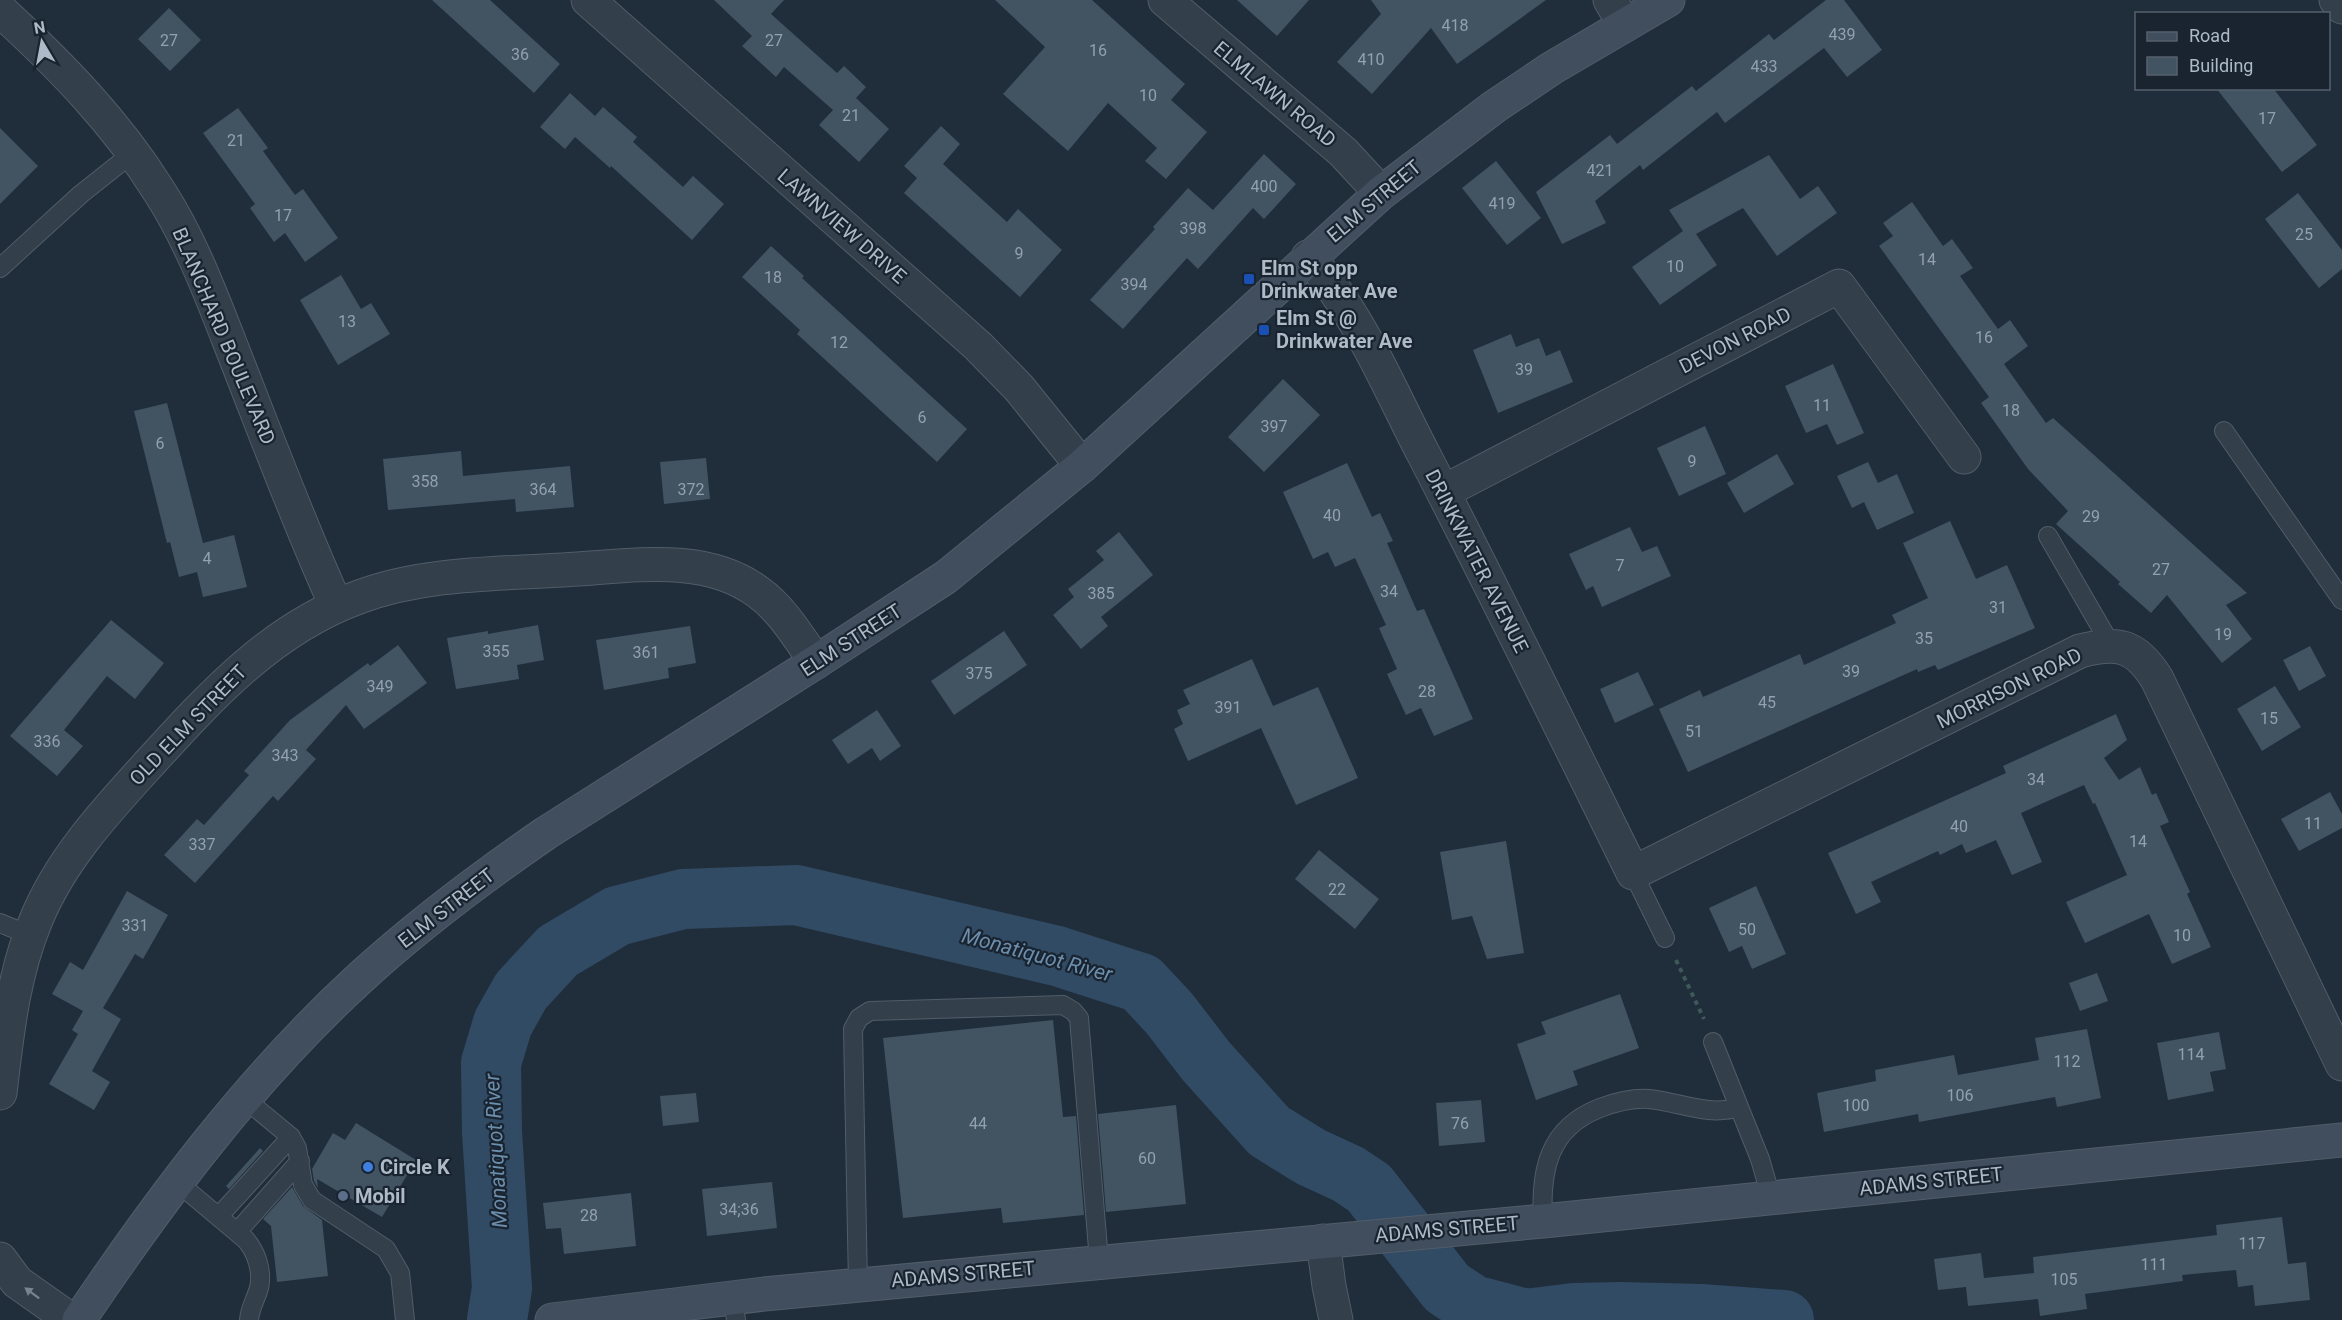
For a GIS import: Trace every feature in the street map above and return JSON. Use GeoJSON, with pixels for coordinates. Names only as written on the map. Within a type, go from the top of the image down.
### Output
{"type":"FeatureCollection","features":[{"type":"Feature","properties":{"kind":"main road","name":"ELM STREET"},"geometry":{"type":"LineString","coordinates":[[79,1320],[125,1252],[177,1182],[244,1100],[309,1027],[361,976],[480,881],[546,833],[946,577],[1082,466],[1308,257],[1381,193],[1494,107],[1552,68],[1617,12],[1668,0]]}},
{"type":"Feature","properties":{"kind":"main road","name":"ADAMS STREET"},"geometry":{"type":"LineString","coordinates":[[552,1320],[734,1309],[858,1285],[1543,1221],[2342,1140]]}},
{"type":"Feature","properties":{"kind":"street","name":"LAWNVIEW DRIVE"},"geometry":{"type":"LineString","coordinates":[[588,0],[978,346],[1019,388],[1082,466]]}},
{"type":"Feature","properties":{"kind":"street","name":"ELMLAWN ROAD"},"geometry":{"type":"LineString","coordinates":[[1165,0],[1343,152],[1381,193]]}},
{"type":"Feature","properties":{"kind":"street"},"geometry":{"type":"LineString","coordinates":[[2336,0],[2342,8]]}},
{"type":"Feature","properties":{"kind":"street","name":"BLANCHARD BOULEVARD"},"geometry":{"type":"LineString","coordinates":[[0,10],[75,82],[134,152],[161,192],[189,246],[309,544],[336,605]]}},
{"type":"Feature","properties":{"kind":"street","name":"DRINKWATER AVENUE"},"geometry":{"type":"LineString","coordinates":[[1308,257],[1333,286],[1349,312],[1443,492],[1633,873]]}},
{"type":"Feature","properties":{"kind":"street","name":"DEVON ROAD"},"geometry":{"type":"LineString","coordinates":[[1443,492],[1839,286],[1964,457]]}},
{"type":"Feature","properties":{"kind":"street","name":"OLD ELM STREET"},"geometry":{"type":"LineString","coordinates":[[0,1093],[15,988],[15,929],[58,875],[88,832],[205,702],[271,645],[336,605],[382,589],[440,578],[651,565],[694,567],[729,575],[758,592],[780,613],[816,662]]}},
{"type":"Feature","properties":{"kind":"street"},"geometry":{"type":"LineString","coordinates":[[2111,645],[2126,648],[2139,655],[2157,679],[2342,1064]]}},
{"type":"Feature","properties":{"kind":"street","name":"MORRISON ROAD"},"geometry":{"type":"LineString","coordinates":[[1633,873],[2080,651],[2111,645]]}},
{"type":"Feature","properties":{"kind":"street"},"geometry":{"type":"LineString","coordinates":[[1323,1241],[1336,1320]]}},
{"type":"Feature","properties":{"kind":"street"},"geometry":{"type":"LineString","coordinates":[[0,1259],[17,1282],[71,1320]]}},
{"type":"Feature","properties":{"kind":"lane"},"geometry":{"type":"LineString","coordinates":[[0,268],[81,194],[134,152]]}},
{"type":"Feature","properties":{"kind":"lane"},"geometry":{"type":"LineString","coordinates":[[2224,431],[2342,600]]}},
{"type":"Feature","properties":{"kind":"lane"},"geometry":{"type":"LineString","coordinates":[[2048,536],[2111,645]]}},
{"type":"Feature","properties":{"kind":"lane"},"geometry":{"type":"LineString","coordinates":[[1633,873],[1665,938]]}},
{"type":"Feature","properties":{"kind":"lane"},"geometry":{"type":"LineString","coordinates":[[858,1285],[853,1029],[859,1018],[870,1011],[1063,1005],[1073,1011],[1079,1018],[1099,1262]]}},
{"type":"Feature","properties":{"kind":"lane"},"geometry":{"type":"LineString","coordinates":[[1713,1042],[1760,1159],[1771,1197]]}},
{"type":"Feature","properties":{"kind":"lane"},"geometry":{"type":"LineString","coordinates":[[1543,1221],[1542,1185],[1545,1168],[1553,1149],[1572,1122],[1598,1109],[1631,1099],[1664,1101],[1699,1110],[1728,1110],[1739,1107]]}},
{"type":"Feature","properties":{"kind":"lane"},"geometry":{"type":"LineString","coordinates":[[244,1100],[291,1137],[297,1148],[303,1185],[312,1200],[386,1249],[400,1273],[405,1320]]}},
{"type":"Feature","properties":{"kind":"lane"},"geometry":{"type":"LineString","coordinates":[[219,1216],[291,1137]]}},
{"type":"Feature","properties":{"kind":"lane"},"geometry":{"type":"LineString","coordinates":[[237,1232],[300,1161]]}},
{"type":"Feature","properties":{"kind":"lane"},"geometry":{"type":"LineString","coordinates":[[177,1182],[219,1216],[254,1250],[260,1280],[249,1320]]}},
{"type":"Feature","properties":{"kind":"path"},"geometry":{"type":"LineString","coordinates":[[1665,938],[1713,1042]]}},
{"type":"Feature","properties":{"kind":"building"},"geometry":{"type":"Polygon","coordinates":[[[432,0],[490,0],[560,64],[534,93],[432,0]]]}},
{"type":"Feature","properties":{"kind":"building"},"geometry":{"type":"Polygon","coordinates":[[[714,0],[784,0],[771,14],[837,73],[844,66],[866,87],[856,98],[889,129],[859,162],[819,125],[833,110],[784,67],[776,77],[742,46],[752,36],[714,0]]]}},
{"type":"Feature","properties":{"kind":"building"},"geometry":{"type":"Polygon","coordinates":[[[995,0],[1092,0],[1185,84],[1171,100],[1207,132],[1166,179],[1145,161],[1157,148],[1108,103],[1068,151],[1003,94],[1045,47],[995,0]]]}},
{"type":"Feature","properties":{"kind":"building"},"geometry":{"type":"Polygon","coordinates":[[[1237,0],[1309,0],[1277,36],[1237,0]]]}},
{"type":"Feature","properties":{"kind":"building"},"geometry":{"type":"Polygon","coordinates":[[[1371,0],[1546,0],[1457,64],[1431,28],[1372,94],[1337,62],[1381,14],[1371,0]]]}},
{"type":"Feature","properties":{"kind":"building"},"geometry":{"type":"Polygon","coordinates":[[[1826,0],[1844,0],[1882,50],[1847,77],[1824,48],[1725,123],[1717,112],[1643,170],[1640,165],[1595,201],[1606,223],[1562,244],[1536,192],[1610,135],[1617,144],[1692,86],[1696,91],[1769,34],[1774,40],[1826,0]]]}},
{"type":"Feature","properties":{"kind":"building"},"geometry":{"type":"Polygon","coordinates":[[[169,8],[201,40],[170,71],[138,39],[169,8]]]}},
{"type":"Feature","properties":{"kind":"building"},"geometry":{"type":"Polygon","coordinates":[[[2218,90],[2275,90],[2317,145],[2282,172],[2218,90]]]}},
{"type":"Feature","properties":{"kind":"building"},"geometry":{"type":"Polygon","coordinates":[[[570,93],[595,116],[603,107],[637,137],[633,142],[683,187],[693,176],[724,204],[692,240],[611,166],[610,168],[575,137],[565,149],[540,127],[570,93]]]}},
{"type":"Feature","properties":{"kind":"building"},"geometry":{"type":"Polygon","coordinates":[[[238,108],[268,148],[263,151],[295,195],[303,189],[338,238],[305,262],[285,233],[274,242],[250,208],[255,204],[203,133],[238,108]]]}},
{"type":"Feature","properties":{"kind":"building"},"geometry":{"type":"Polygon","coordinates":[[[941,126],[960,144],[943,164],[1007,222],[1018,209],[1062,250],[1020,297],[904,193],[917,178],[904,166],[941,126]]]}},
{"type":"Feature","properties":{"kind":"building"},"geometry":{"type":"Polygon","coordinates":[[[0,128],[38,166],[0,204],[0,128]]]}},
{"type":"Feature","properties":{"kind":"building"},"geometry":{"type":"Polygon","coordinates":[[[1264,154],[1296,184],[1264,219],[1253,208],[1198,269],[1187,258],[1123,329],[1090,300],[1155,229],[1153,227],[1188,188],[1213,210],[1264,154]]]}},
{"type":"Feature","properties":{"kind":"building"},"geometry":{"type":"Polygon","coordinates":[[[1769,155],[1800,199],[1818,186],[1837,213],[1777,256],[1743,208],[1696,234],[1717,265],[1660,305],[1632,267],[1683,231],[1669,210],[1769,155]]]}},
{"type":"Feature","properties":{"kind":"building"},"geometry":{"type":"Polygon","coordinates":[[[1496,161],[1541,218],[1507,245],[1462,188],[1496,161]]]}},
{"type":"Feature","properties":{"kind":"building"},"geometry":{"type":"Polygon","coordinates":[[[2298,193],[2342,250],[2342,269],[2319,288],[2265,219],[2298,193]]]}},
{"type":"Feature","properties":{"kind":"building"},"geometry":{"type":"Polygon","coordinates":[[[1912,202],[1943,246],[1952,239],[1973,268],[1960,276],[1998,329],[2010,320],[2028,346],[2004,364],[2046,423],[2053,418],[2247,593],[2226,605],[2252,639],[2222,663],[2167,595],[2151,613],[2056,524],[2068,511],[2028,469],[1981,403],[1989,397],[1879,246],[1893,236],[1883,223],[1912,202]]]}},
{"type":"Feature","properties":{"kind":"building"},"geometry":{"type":"Polygon","coordinates":[[[771,246],[804,276],[802,278],[967,429],[937,462],[797,334],[800,330],[742,277],[771,246]]]}},
{"type":"Feature","properties":{"kind":"building"},"geometry":{"type":"Polygon","coordinates":[[[341,275],[361,309],[371,303],[390,334],[338,365],[300,300],[341,275]]]}},
{"type":"Feature","properties":{"kind":"building"},"geometry":{"type":"Polygon","coordinates":[[[1511,334],[1516,347],[1539,338],[1546,356],[1560,350],[1573,382],[1498,413],[1473,350],[1511,334]]]}},
{"type":"Feature","properties":{"kind":"building"},"geometry":{"type":"Polygon","coordinates":[[[1833,364],[1864,433],[1837,445],[1827,424],[1806,433],[1785,386],[1833,364]]]}},
{"type":"Feature","properties":{"kind":"building"},"geometry":{"type":"Polygon","coordinates":[[[1283,379],[1320,415],[1264,472],[1228,437],[1283,379]]]}},
{"type":"Feature","properties":{"kind":"building"},"geometry":{"type":"Polygon","coordinates":[[[167,403],[203,543],[234,535],[247,587],[203,597],[197,572],[179,577],[170,542],[167,543],[134,411],[167,403]]]}},
{"type":"Feature","properties":{"kind":"building"},"geometry":{"type":"Polygon","coordinates":[[[1705,426],[1726,474],[1679,496],[1657,448],[1705,426]]]}},
{"type":"Feature","properties":{"kind":"building"},"geometry":{"type":"Polygon","coordinates":[[[461,451],[463,476],[570,466],[574,507],[516,512],[515,499],[388,510],[383,459],[461,451]]]}},
{"type":"Feature","properties":{"kind":"building"},"geometry":{"type":"Polygon","coordinates":[[[1777,454],[1794,484],[1744,513],[1727,483],[1777,454]]]}},
{"type":"Feature","properties":{"kind":"building"},"geometry":{"type":"Polygon","coordinates":[[[706,458],[710,499],[664,504],[660,462],[706,458]]]}},
{"type":"Feature","properties":{"kind":"building"},"geometry":{"type":"Polygon","coordinates":[[[1868,462],[1878,483],[1897,474],[1914,513],[1877,530],[1864,502],[1852,508],[1837,476],[1868,462]]]}},
{"type":"Feature","properties":{"kind":"building"},"geometry":{"type":"Polygon","coordinates":[[[1347,463],[1372,517],[1380,513],[1393,541],[1387,543],[1417,611],[1424,609],[1473,719],[1434,736],[1421,708],[1406,715],[1387,674],[1397,669],[1379,628],[1386,625],[1355,558],[1335,567],[1328,552],[1313,559],[1283,492],[1347,463]]]}},
{"type":"Feature","properties":{"kind":"building"},"geometry":{"type":"Polygon","coordinates":[[[1950,521],[1976,579],[2007,565],[2035,628],[1938,670],[1935,665],[1918,672],[1917,669],[1688,772],[1659,709],[1700,690],[1703,697],[1800,654],[1804,665],[1896,623],[1892,615],[1928,598],[1903,543],[1950,521]]]}},
{"type":"Feature","properties":{"kind":"building"},"geometry":{"type":"Polygon","coordinates":[[[1630,527],[1642,552],[1657,546],[1671,576],[1602,607],[1593,586],[1586,590],[1569,554],[1630,527]]]}},
{"type":"Feature","properties":{"kind":"building"},"geometry":{"type":"Polygon","coordinates":[[[1119,532],[1153,575],[1101,617],[1108,626],[1081,649],[1053,615],[1074,597],[1068,589],[1104,560],[1096,551],[1119,532]]]}},
{"type":"Feature","properties":{"kind":"building"},"geometry":{"type":"Polygon","coordinates":[[[111,620],[164,663],[135,699],[107,676],[64,730],[83,746],[57,776],[10,736],[111,620]]]}},
{"type":"Feature","properties":{"kind":"building"},"geometry":{"type":"Polygon","coordinates":[[[538,625],[544,660],[517,665],[519,679],[456,689],[447,638],[488,631],[488,634],[538,625]]]}},
{"type":"Feature","properties":{"kind":"building"},"geometry":{"type":"Polygon","coordinates":[[[690,626],[696,663],[668,668],[669,678],[604,690],[596,640],[690,626]]]}},
{"type":"Feature","properties":{"kind":"building"},"geometry":{"type":"Polygon","coordinates":[[[1004,631],[1027,665],[954,715],[931,681],[1004,631]]]}},
{"type":"Feature","properties":{"kind":"building"},"geometry":{"type":"Polygon","coordinates":[[[398,645],[427,683],[364,729],[346,705],[306,750],[316,759],[278,801],[273,796],[195,883],[164,855],[197,819],[204,825],[249,775],[244,771],[290,720],[368,663],[370,666],[398,645]]]}},
{"type":"Feature","properties":{"kind":"building"},"geometry":{"type":"Polygon","coordinates":[[[2310,646],[2326,676],[2299,691],[2283,660],[2310,646]]]}},
{"type":"Feature","properties":{"kind":"building"},"geometry":{"type":"Polygon","coordinates":[[[1252,659],[1273,706],[1318,687],[1358,778],[1296,805],[1261,728],[1188,761],[1174,729],[1183,724],[1177,710],[1190,704],[1183,690],[1252,659]]]}},
{"type":"Feature","properties":{"kind":"building"},"geometry":{"type":"Polygon","coordinates":[[[1638,672],[1654,705],[1615,723],[1600,689],[1638,672]]]}},
{"type":"Feature","properties":{"kind":"building"},"geometry":{"type":"Polygon","coordinates":[[[2275,686],[2301,727],[2262,751],[2237,709],[2275,686]]]}},
{"type":"Feature","properties":{"kind":"building"},"geometry":{"type":"Polygon","coordinates":[[[877,710],[901,746],[880,761],[872,748],[848,764],[832,740],[877,710]]]}},
{"type":"Feature","properties":{"kind":"building"},"geometry":{"type":"Polygon","coordinates":[[[2116,714],[2127,740],[2104,758],[2119,780],[2140,767],[2152,795],[2156,793],[2169,822],[2160,826],[2190,892],[2187,894],[2211,947],[2172,964],[2149,914],[2085,943],[2066,902],[2127,875],[2095,803],[2093,804],[2084,785],[2021,813],[2042,862],[2012,875],[1996,840],[1966,853],[1962,844],[1940,855],[1938,851],[1871,882],[1881,902],[1856,914],[1828,853],[2006,773],[2003,766],[2116,714]]]}},
{"type":"Feature","properties":{"kind":"building"},"geometry":{"type":"Polygon","coordinates":[[[2330,792],[2342,814],[2342,828],[2299,851],[2281,819],[2330,792]]]}},
{"type":"Feature","properties":{"kind":"building"},"geometry":{"type":"Polygon","coordinates":[[[1506,841],[1524,953],[1487,959],[1472,916],[1452,920],[1440,852],[1506,841]]]}},
{"type":"Feature","properties":{"kind":"building"},"geometry":{"type":"Polygon","coordinates":[[[1319,850],[1379,899],[1355,929],[1295,879],[1319,850]]]}},
{"type":"Feature","properties":{"kind":"building"},"geometry":{"type":"Polygon","coordinates":[[[1756,886],[1786,954],[1752,969],[1742,946],[1729,952],[1709,908],[1756,886]]]}},
{"type":"Feature","properties":{"kind":"building"},"geometry":{"type":"Polygon","coordinates":[[[127,891],[168,915],[143,959],[135,954],[103,1008],[121,1019],[92,1071],[110,1082],[94,1110],[49,1084],[78,1034],[72,1030],[83,1011],[52,994],[70,962],[83,970],[127,891]]]}},
{"type":"Feature","properties":{"kind":"building"},"geometry":{"type":"Polygon","coordinates":[[[2097,973],[2108,1001],[2080,1011],[2069,983],[2097,973]]]}},
{"type":"Feature","properties":{"kind":"building"},"geometry":{"type":"Polygon","coordinates":[[[1620,994],[1639,1048],[1573,1071],[1578,1085],[1536,1100],[1517,1044],[1546,1034],[1541,1022],[1620,994]]]}},
{"type":"Feature","properties":{"kind":"building"},"geometry":{"type":"Polygon","coordinates":[[[1053,1020],[1063,1117],[1076,1116],[1084,1215],[1003,1223],[1001,1208],[903,1218],[883,1038],[1053,1020]]]}},
{"type":"Feature","properties":{"kind":"building"},"geometry":{"type":"Polygon","coordinates":[[[2087,1029],[2101,1098],[2057,1107],[2055,1097],[1919,1122],[1918,1114],[1824,1132],[1817,1093],[1876,1081],[1875,1070],[1954,1055],[1958,1075],[2039,1060],[2035,1038],[2087,1029]]]}},
{"type":"Feature","properties":{"kind":"building"},"geometry":{"type":"Polygon","coordinates":[[[2219,1032],[2226,1069],[2210,1072],[2214,1091],[2168,1100],[2157,1043],[2219,1032]]]}},
{"type":"Feature","properties":{"kind":"building"},"geometry":{"type":"Polygon","coordinates":[[[696,1093],[699,1122],[663,1126],[660,1096],[696,1093]]]}},
{"type":"Feature","properties":{"kind":"building"},"geometry":{"type":"Polygon","coordinates":[[[1481,1100],[1485,1142],[1439,1146],[1436,1103],[1481,1100]]]}},
{"type":"Feature","properties":{"kind":"building"},"geometry":{"type":"Polygon","coordinates":[[[1176,1105],[1186,1204],[1106,1212],[1098,1114],[1176,1105]]]}},
{"type":"Feature","properties":{"kind":"building","name":"Circle K"},"geometry":{"type":"Polygon","coordinates":[[[356,1123],[416,1160],[382,1217],[317,1179],[318,1188],[314,1181],[312,1169],[333,1133],[345,1140],[356,1123]]]}},
{"type":"Feature","properties":{"kind":"building"},"geometry":{"type":"Polygon","coordinates":[[[260,1148],[263,1151],[229,1189],[226,1186],[260,1148]]]}},
{"type":"Feature","properties":{"kind":"building"},"geometry":{"type":"Polygon","coordinates":[[[772,1182],[777,1228],[707,1236],[702,1189],[772,1182]]]}},
{"type":"Feature","properties":{"kind":"building"},"geometry":{"type":"Polygon","coordinates":[[[292,1187],[303,1206],[322,1220],[328,1276],[277,1282],[271,1226],[263,1219],[292,1187]]]}},
{"type":"Feature","properties":{"kind":"building"},"geometry":{"type":"Polygon","coordinates":[[[631,1193],[636,1246],[564,1254],[561,1228],[546,1229],[543,1203],[631,1193]]]}},
{"type":"Feature","properties":{"kind":"building"},"geometry":{"type":"Polygon","coordinates":[[[2282,1217],[2288,1264],[2306,1262],[2310,1300],[2255,1306],[2253,1285],[2238,1287],[2236,1270],[2182,1275],[2183,1281],[2085,1294],[2087,1309],[2040,1316],[2038,1299],[1968,1306],[1966,1287],[1938,1290],[1934,1259],[1981,1253],[1984,1278],[2034,1273],[2033,1257],[2217,1235],[2216,1225],[2282,1217]]]}},
{"type":"Feature","properties":{"kind":"waterway","name":"Monatiquot River"},"geometry":{"type":"LineString","coordinates":[[497,1320],[502,1288],[492,1132],[491,1063],[503,1023],[521,991],[558,951],[617,916],[683,899],[796,895],[1057,956],[1141,983],[1169,1013],[1206,1061],[1269,1131],[1369,1188],[1447,1288],[1473,1305],[1526,1319],[1574,1313],[1620,1312],[1701,1314],[1784,1320]]}},
{"type":"Feature","properties":{"kind":"place","name":"Elm St opp Drinkwater Ave"},"geometry":{"type":"Point","coordinates":[1249,279]}},
{"type":"Feature","properties":{"kind":"place","name":"Elm St @ Drinkwater Ave"},"geometry":{"type":"Point","coordinates":[1264,330]}},
{"type":"Feature","properties":{"kind":"place","name":"Circle K"},"geometry":{"type":"Point","coordinates":[368,1167]}},
{"type":"Feature","properties":{"kind":"place","name":"Mobil"},"geometry":{"type":"Point","coordinates":[343,1196]}}]}
